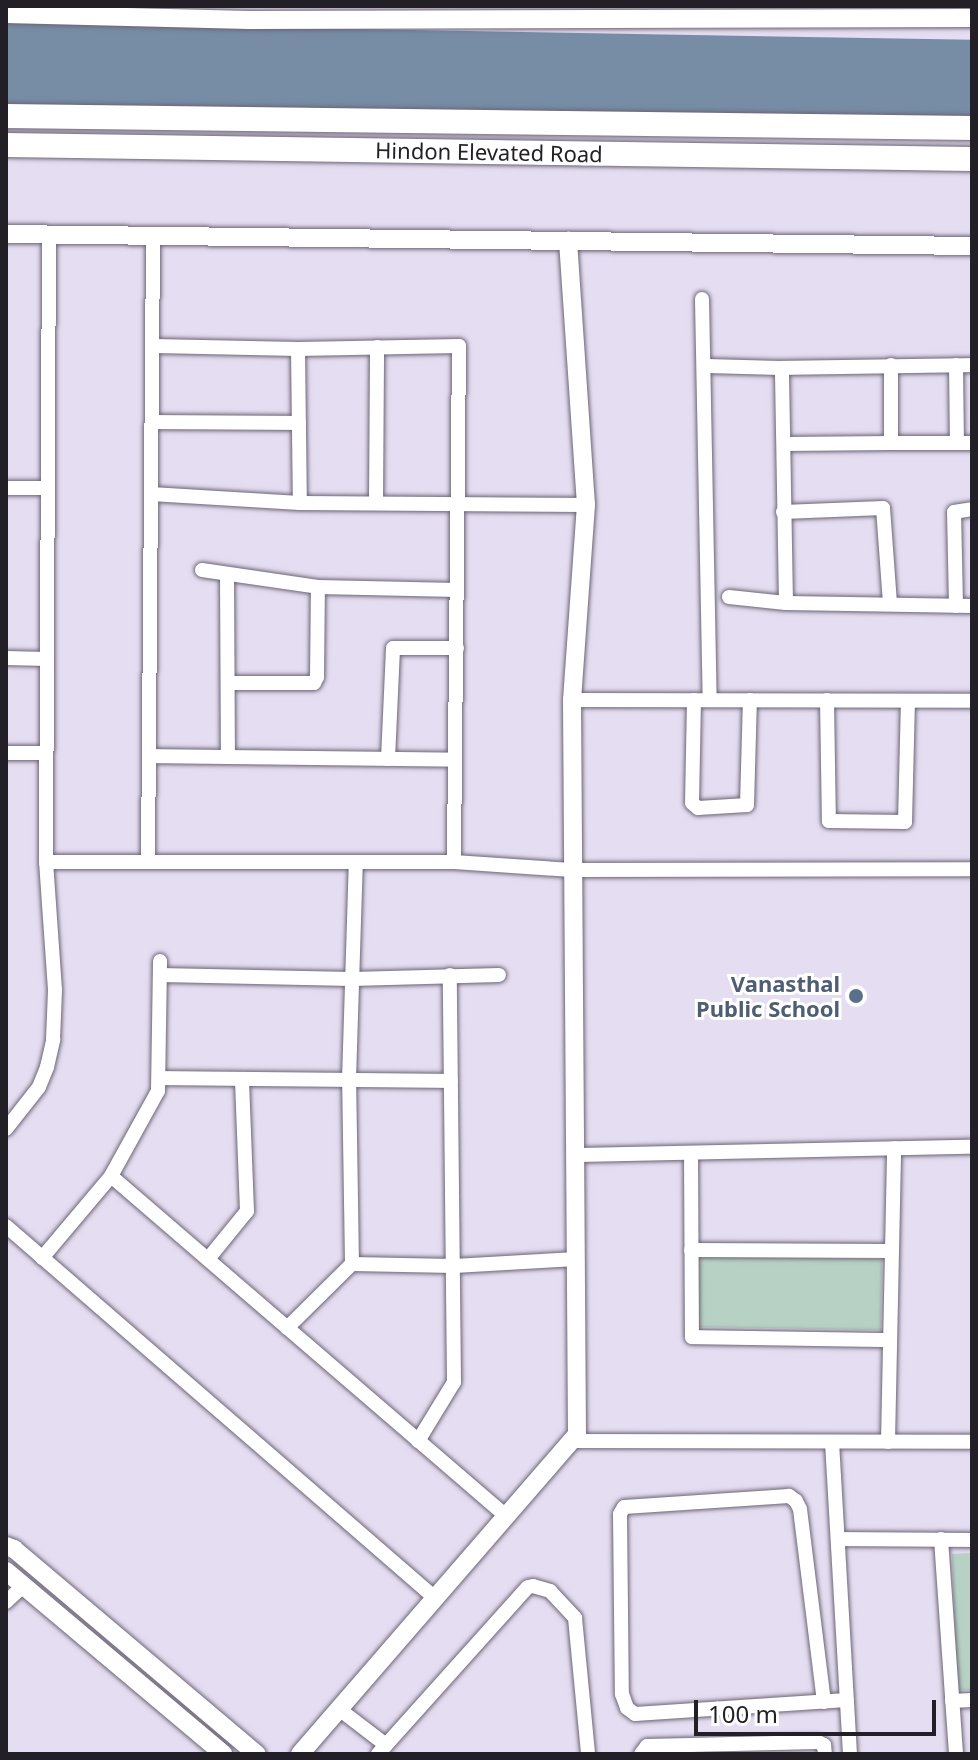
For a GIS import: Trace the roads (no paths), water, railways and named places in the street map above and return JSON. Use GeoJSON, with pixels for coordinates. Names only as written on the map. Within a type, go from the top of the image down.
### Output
{"type":"FeatureCollection","features":[{"type":"Feature","properties":{"kind":"highway","name":"Hindon Elevated Road"},"geometry":{"type":"LineString","coordinates":[[6,116],[972,128]]}},
{"type":"Feature","properties":{"kind":"highway","name":"Hindon Elevated Road"},"geometry":{"type":"LineString","coordinates":[[6,145],[972,159]]}},
{"type":"Feature","properties":{"kind":"street"},"geometry":{"type":"LineString","coordinates":[[6,14],[64,10],[249,20],[944,12],[972,18]]}},
{"type":"Feature","properties":{"kind":"street"},"geometry":{"type":"LineString","coordinates":[[6,234],[972,246]]}},
{"type":"Feature","properties":{"kind":"street"},"geometry":{"type":"LineString","coordinates":[[6,1129],[39,1087],[53,1040],[55,990],[46,862],[49,234]]}},
{"type":"Feature","properties":{"kind":"street"},"geometry":{"type":"LineString","coordinates":[[148,862],[154,422],[153,236]]}},
{"type":"Feature","properties":{"kind":"street"},"geometry":{"type":"LineString","coordinates":[[300,1754],[577,1434],[572,700],[586,505],[568,241]]}},
{"type":"Feature","properties":{"kind":"street"},"geometry":{"type":"LineString","coordinates":[[702,299],[710,700]]}},
{"type":"Feature","properties":{"kind":"street"},"geometry":{"type":"LineString","coordinates":[[154,346],[298,349],[459,346],[454,862]]}},
{"type":"Feature","properties":{"kind":"street"},"geometry":{"type":"LineString","coordinates":[[376,502],[377,347]]}},
{"type":"Feature","properties":{"kind":"street"},"geometry":{"type":"LineString","coordinates":[[298,349],[300,503]]}},
{"type":"Feature","properties":{"kind":"street"},"geometry":{"type":"LineString","coordinates":[[891,365],[891,443]]}},
{"type":"Feature","properties":{"kind":"street"},"geometry":{"type":"LineString","coordinates":[[785,444],[964,443],[956,365]]}},
{"type":"Feature","properties":{"kind":"street"},"geometry":{"type":"LineString","coordinates":[[705,366],[972,365]]}},
{"type":"Feature","properties":{"kind":"street"},"geometry":{"type":"LineString","coordinates":[[782,368],[786,603]]}},
{"type":"Feature","properties":{"kind":"street"},"geometry":{"type":"LineString","coordinates":[[154,422],[299,423]]}},
{"type":"Feature","properties":{"kind":"street"},"geometry":{"type":"LineString","coordinates":[[6,488],[48,488]]}},
{"type":"Feature","properties":{"kind":"street"},"geometry":{"type":"LineString","coordinates":[[151,494],[300,503],[586,505]]}},
{"type":"Feature","properties":{"kind":"street"},"geometry":{"type":"LineString","coordinates":[[783,512],[883,508],[890,603]]}},
{"type":"Feature","properties":{"kind":"street"},"geometry":{"type":"LineString","coordinates":[[956,606],[954,512],[972,509]]}},
{"type":"Feature","properties":{"kind":"street"},"geometry":{"type":"LineString","coordinates":[[202,570],[227,577],[318,587],[457,590]]}},
{"type":"Feature","properties":{"kind":"street"},"geometry":{"type":"LineString","coordinates":[[227,577],[228,757]]}},
{"type":"Feature","properties":{"kind":"street"},"geometry":{"type":"LineString","coordinates":[[228,683],[314,683],[317,677],[318,587]]}},
{"type":"Feature","properties":{"kind":"street"},"geometry":{"type":"LineString","coordinates":[[729,597],[786,603],[972,606]]}},
{"type":"Feature","properties":{"kind":"street"},"geometry":{"type":"LineString","coordinates":[[388,759],[393,648],[457,648]]}},
{"type":"Feature","properties":{"kind":"street"},"geometry":{"type":"LineString","coordinates":[[6,658],[47,659]]}},
{"type":"Feature","properties":{"kind":"street"},"geometry":{"type":"LineString","coordinates":[[572,700],[972,701]]}},
{"type":"Feature","properties":{"kind":"street"},"geometry":{"type":"LineString","coordinates":[[694,700],[692,803],[698,808],[747,805],[750,700]]}},
{"type":"Feature","properties":{"kind":"street"},"geometry":{"type":"LineString","coordinates":[[827,700],[829,821],[905,822],[908,703]]}},
{"type":"Feature","properties":{"kind":"street"},"geometry":{"type":"LineString","coordinates":[[6,753],[46,753]]}},
{"type":"Feature","properties":{"kind":"street"},"geometry":{"type":"LineString","coordinates":[[149,756],[455,760]]}},
{"type":"Feature","properties":{"kind":"street"},"geometry":{"type":"LineString","coordinates":[[46,862],[454,862],[572,870],[972,869]]}},
{"type":"Feature","properties":{"kind":"street"},"geometry":{"type":"LineString","coordinates":[[352,1264],[349,1080],[356,862]]}},
{"type":"Feature","properties":{"kind":"street"},"geometry":{"type":"LineString","coordinates":[[42,1258],[111,1176],[153,1103],[160,1078],[160,968],[352,979],[499,975]]}},
{"type":"Feature","properties":{"kind":"street"},"geometry":{"type":"LineString","coordinates":[[418,1441],[454,1382],[450,975]]}},
{"type":"Feature","properties":{"kind":"street"},"geometry":{"type":"LineString","coordinates":[[160,1078],[451,1081]]}},
{"type":"Feature","properties":{"kind":"street"},"geometry":{"type":"LineString","coordinates":[[208,1259],[247,1211],[242,1079]]}},
{"type":"Feature","properties":{"kind":"street"},"geometry":{"type":"LineString","coordinates":[[575,1155],[972,1147]]}},
{"type":"Feature","properties":{"kind":"street"},"geometry":{"type":"LineString","coordinates":[[888,1442],[894,1148]]}},
{"type":"Feature","properties":{"kind":"street"},"geometry":{"type":"LineString","coordinates":[[691,1153],[692,1337],[890,1340]]}},
{"type":"Feature","properties":{"kind":"street"},"geometry":{"type":"LineString","coordinates":[[111,1176],[506,1516]]}},
{"type":"Feature","properties":{"kind":"street"},"geometry":{"type":"LineString","coordinates":[[6,1226],[435,1598]]}},
{"type":"Feature","properties":{"kind":"street"},"geometry":{"type":"LineString","coordinates":[[691,1250],[892,1251]]}},
{"type":"Feature","properties":{"kind":"street"},"geometry":{"type":"LineString","coordinates":[[287,1328],[352,1264],[454,1266],[576,1259]]}},
{"type":"Feature","properties":{"kind":"street"},"geometry":{"type":"LineString","coordinates":[[571,1441],[972,1442]]}},
{"type":"Feature","properties":{"kind":"street"},"geometry":{"type":"LineString","coordinates":[[832,1442],[850,1754]]}},
{"type":"Feature","properties":{"kind":"street"},"geometry":{"type":"LineString","coordinates":[[824,1702],[800,1509],[796,1501],[789,1496],[624,1507],[620,1514],[622,1694],[627,1708],[635,1714],[824,1702],[847,1700]]}},
{"type":"Feature","properties":{"kind":"street"},"geometry":{"type":"LineString","coordinates":[[838,1539],[972,1540]]}},
{"type":"Feature","properties":{"kind":"street"},"geometry":{"type":"LineString","coordinates":[[941,1539],[956,1754]]}},
{"type":"Feature","properties":{"kind":"street"},"geometry":{"type":"LineString","coordinates":[[6,1546],[14,1549],[257,1754]]}},
{"type":"Feature","properties":{"kind":"street"},"geometry":{"type":"LineString","coordinates":[[6,1571],[223,1754]]}},
{"type":"Feature","properties":{"kind":"street"},"geometry":{"type":"LineString","coordinates":[[6,1602],[24,1585]]}},
{"type":"Feature","properties":{"kind":"street"},"geometry":{"type":"LineString","coordinates":[[339,1709],[382,1750],[528,1587],[533,1586],[550,1591],[575,1618],[588,1754]]}},
{"type":"Feature","properties":{"kind":"street"},"geometry":{"type":"LineString","coordinates":[[952,1701],[972,1700]]}},
{"type":"Feature","properties":{"kind":"street"},"geometry":{"type":"LineString","coordinates":[[641,1754],[647,1746],[818,1742],[824,1745],[825,1754]]}},
{"type":"Feature","properties":{"kind":"water"},"geometry":{"type":"Polygon","coordinates":[[[6,23],[972,40],[970,140],[6,123],[6,23]]]}},
{"type":"Feature","properties":{"kind":"place","name":"Vanasthal Public School"},"geometry":{"type":"Point","coordinates":[856,996]}}]}
